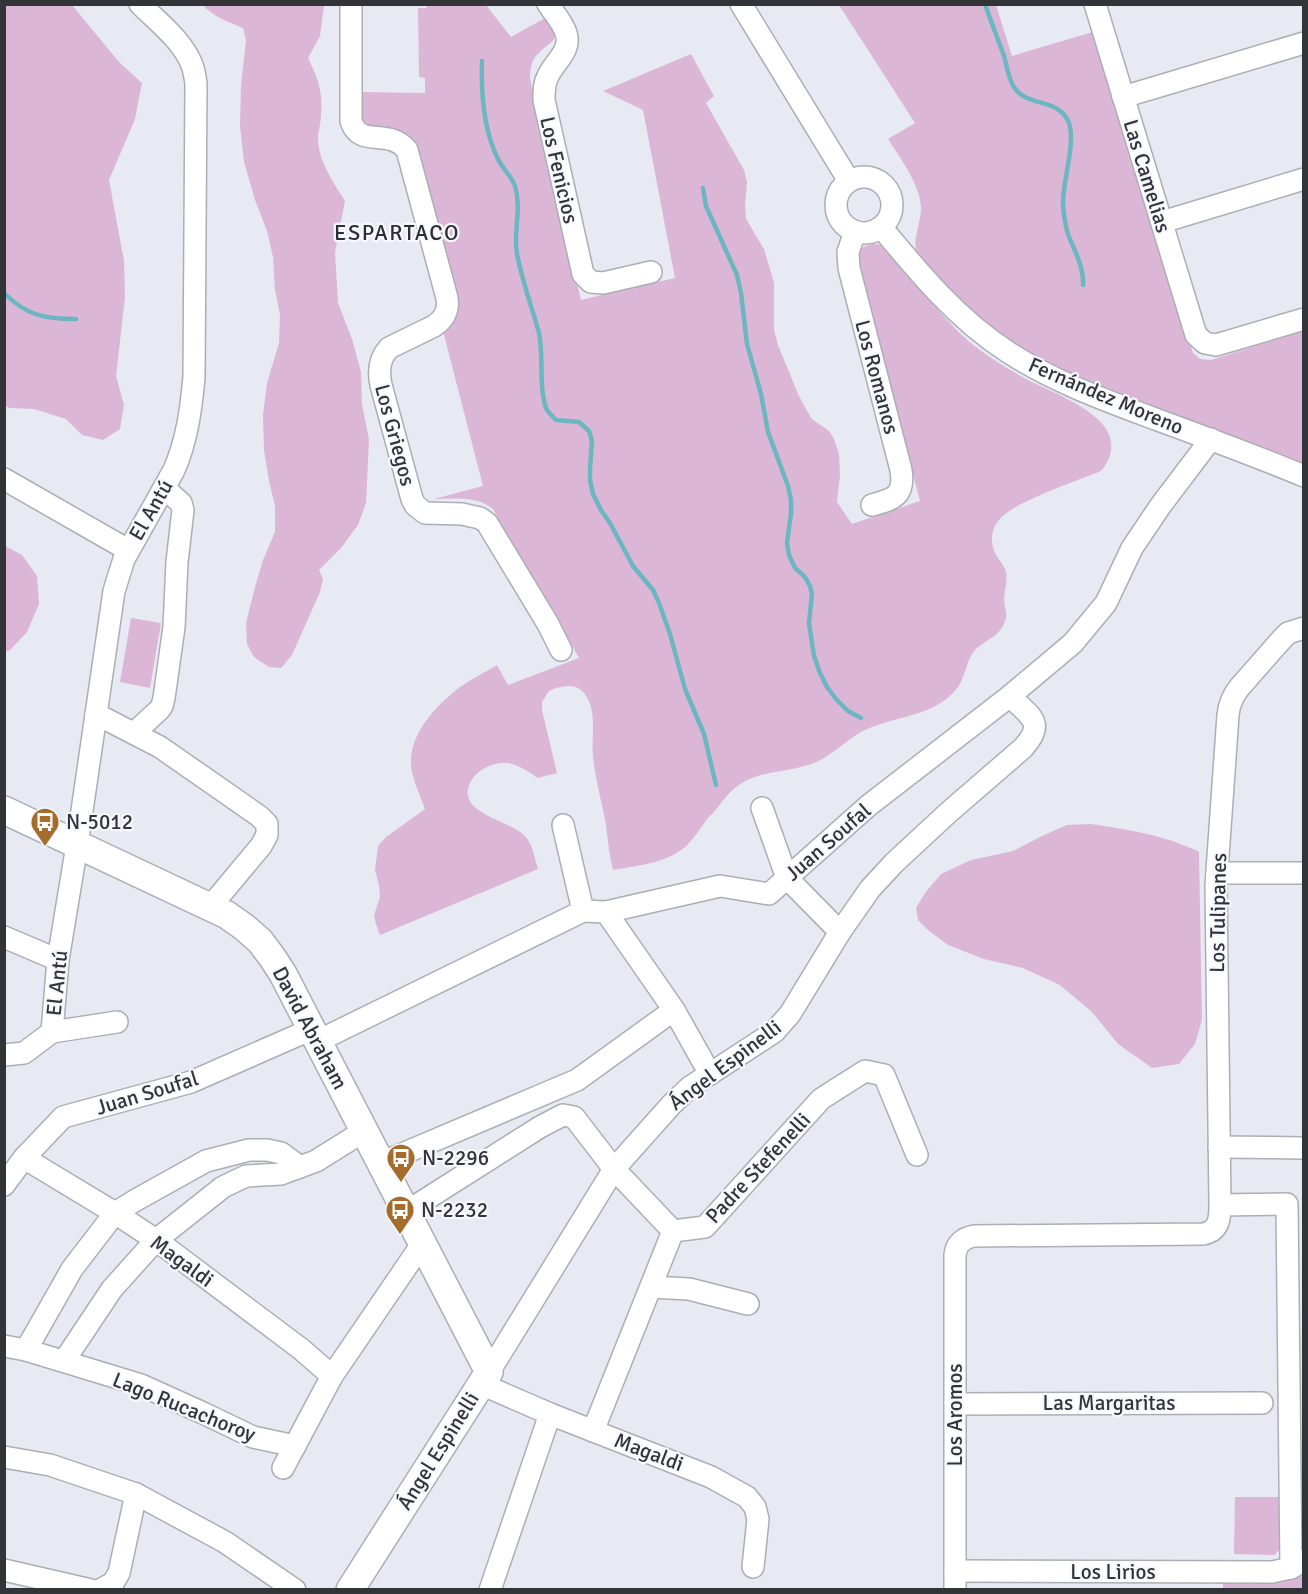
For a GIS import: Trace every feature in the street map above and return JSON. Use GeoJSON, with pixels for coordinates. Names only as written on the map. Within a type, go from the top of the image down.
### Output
{"type":"FeatureCollection","features":[{"type":"Feature","properties":{"kind":"main road","name":"David Abraham"},"geometry":{"type":"LineString","coordinates":[[4,810],[210,906],[244,927],[260,941],[278,965],[381,1162],[485,1378]]}},
{"type":"Feature","properties":{"kind":"main road","name":"Ángel Espinelli"},"geometry":{"type":"LineString","coordinates":[[357,1588],[485,1378]]}},
{"type":"Feature","properties":{"kind":"street","name":"El Antú"},"geometry":{"type":"LineString","coordinates":[[52,1032],[58,960],[114,591],[128,550],[174,470],[190,417],[193,388],[196,83],[193,66],[186,53],[140,4]]}},
{"type":"Feature","properties":{"kind":"street","name":"Los Griegos"},"geometry":{"type":"LineString","coordinates":[[351,4],[351,121],[353,128],[367,137],[394,140],[401,143],[407,150],[447,298],[447,310],[440,322],[389,348],[384,353],[379,368],[381,385],[412,499],[424,513],[462,513],[480,518],[487,523],[548,624],[561,651]]}},
{"type":"Feature","properties":{"kind":"street","name":"Los Fenicios"},"geometry":{"type":"LineString","coordinates":[[548,4],[563,26],[568,39],[565,52],[545,82],[545,108],[584,274],[591,282],[603,284],[651,272]]}},
{"type":"Feature","properties":{"kind":"street"},"geometry":{"type":"LineString","coordinates":[[741,4],[849,181]]}},
{"type":"Feature","properties":{"kind":"street","name":"Las Camelias"},"geometry":{"type":"LineString","coordinates":[[1095,4],[1195,332],[1205,343],[1212,345],[1304,319]]}},
{"type":"Feature","properties":{"kind":"street"},"geometry":{"type":"LineString","coordinates":[[1123,97],[1304,43]]}},
{"type":"Feature","properties":{"kind":"street"},"geometry":{"type":"LineString","coordinates":[[858,177],[867,177],[877,180],[890,193],[892,212],[882,228],[864,234],[847,228],[840,221],[836,213],[837,195],[849,181],[858,177]]}},
{"type":"Feature","properties":{"kind":"street"},"geometry":{"type":"LineString","coordinates":[[1162,222],[1304,179]]}},
{"type":"Feature","properties":{"kind":"street","name":"Fernández Moreno"},"geometry":{"type":"LineString","coordinates":[[882,228],[945,300],[982,334],[1007,352],[1046,374],[1097,397],[1304,476]]}},
{"type":"Feature","properties":{"kind":"street","name":"Los Romanos"},"geometry":{"type":"LineString","coordinates":[[855,232],[848,252],[849,268],[903,479],[896,496],[872,505]]}},
{"type":"Feature","properties":{"kind":"street","name":"Juan Soufal"},"geometry":{"type":"LineString","coordinates":[[4,1185],[24,1158],[63,1117],[191,1082],[315,1035],[583,911],[606,912],[720,886],[769,894],[868,806],[1010,696],[1073,643],[1106,603],[1132,548],[1211,439]]}},
{"type":"Feature","properties":{"kind":"street"},"geometry":{"type":"LineString","coordinates":[[4,479],[128,550]]}},
{"type":"Feature","properties":{"kind":"street"},"geometry":{"type":"LineString","coordinates":[[134,733],[162,706],[174,627],[177,561],[183,510],[181,503],[164,488]]}},
{"type":"Feature","properties":{"kind":"street","name":"Los Tulipanes"},"geometry":{"type":"LineString","coordinates":[[960,1243],[974,1236],[1203,1234],[1215,1229],[1220,1217],[1216,898],[1229,705],[1239,688],[1282,639],[1288,633],[1304,628]]}},
{"type":"Feature","properties":{"kind":"street","name":"Ángel Espinelli"},"geometry":{"type":"LineString","coordinates":[[485,1378],[614,1169],[690,1087],[774,1032],[790,1014],[840,932],[870,889],[894,863],[949,812],[1031,740],[1035,730],[1035,721],[1010,696]]}},
{"type":"Feature","properties":{"kind":"street"},"geometry":{"type":"LineString","coordinates":[[96,714],[174,756],[267,824],[267,835],[261,846],[210,906]]}},
{"type":"Feature","properties":{"kind":"street"},"geometry":{"type":"LineString","coordinates":[[762,808],[787,878],[840,932]]}},
{"type":"Feature","properties":{"kind":"street"},"geometry":{"type":"LineString","coordinates":[[563,825],[583,911]]}},
{"type":"Feature","properties":{"kind":"street"},"geometry":{"type":"LineString","coordinates":[[1217,873],[1304,873]]}},
{"type":"Feature","properties":{"kind":"street"},"geometry":{"type":"LineString","coordinates":[[606,912],[674,1010],[710,1074]]}},
{"type":"Feature","properties":{"kind":"street"},"geometry":{"type":"LineString","coordinates":[[4,937],[58,960]]}},
{"type":"Feature","properties":{"kind":"street"},"geometry":{"type":"LineString","coordinates":[[381,1162],[577,1080],[674,1010]]}},
{"type":"Feature","properties":{"kind":"street"},"geometry":{"type":"LineString","coordinates":[[4,1054],[24,1053],[52,1032],[117,1022]]}},
{"type":"Feature","properties":{"kind":"street","name":"Padre Stefenelli"},"geometry":{"type":"LineString","coordinates":[[673,1231],[705,1227],[822,1099],[865,1071],[884,1075],[917,1155]]}},
{"type":"Feature","properties":{"kind":"street"},"geometry":{"type":"LineString","coordinates":[[406,1212],[540,1127],[563,1115],[574,1117],[614,1169],[673,1231],[593,1431]]}},
{"type":"Feature","properties":{"kind":"street"},"geometry":{"type":"LineString","coordinates":[[64,1361],[112,1289],[156,1240],[223,1186],[246,1176],[281,1174],[316,1161],[364,1131]]}},
{"type":"Feature","properties":{"kind":"street"},"geometry":{"type":"LineString","coordinates":[[1219,1147],[1304,1148]]}},
{"type":"Feature","properties":{"kind":"street"},"geometry":{"type":"LineString","coordinates":[[26,1350],[72,1269],[115,1213],[206,1161],[249,1150],[280,1153],[300,1167]]}},
{"type":"Feature","properties":{"kind":"street","name":"Magaldi"},"geometry":{"type":"LineString","coordinates":[[24,1158],[156,1240],[302,1349],[332,1376]]}},
{"type":"Feature","properties":{"kind":"street"},"geometry":{"type":"LineString","coordinates":[[1220,1205],[1287,1204],[1295,1213],[1297,1565]]}},
{"type":"Feature","properties":{"kind":"street","name":"Los Aromos"},"geometry":{"type":"LineString","coordinates":[[955,1580],[955,1251],[960,1243]]}},
{"type":"Feature","properties":{"kind":"street"},"geometry":{"type":"LineString","coordinates":[[284,1468],[332,1376],[422,1244]]}},
{"type":"Feature","properties":{"kind":"street"},"geometry":{"type":"LineString","coordinates":[[651,1287],[689,1288],[748,1304]]}},
{"type":"Feature","properties":{"kind":"street","name":"Lago Rucachoroy"},"geometry":{"type":"LineString","coordinates":[[4,1346],[26,1350],[141,1385],[253,1437],[294,1446]]}},
{"type":"Feature","properties":{"kind":"street","name":"Magaldi"},"geometry":{"type":"LineString","coordinates":[[485,1378],[550,1414],[711,1477],[747,1497],[755,1507],[758,1519],[753,1567]]}},
{"type":"Feature","properties":{"kind":"street","name":"Las Margaritas"},"geometry":{"type":"LineString","coordinates":[[955,1404],[1262,1403]]}},
{"type":"Feature","properties":{"kind":"street"},"geometry":{"type":"LineString","coordinates":[[490,1590],[550,1414]]}},
{"type":"Feature","properties":{"kind":"street"},"geometry":{"type":"LineString","coordinates":[[4,1457],[50,1466],[136,1494],[225,1542],[295,1590]]}},
{"type":"Feature","properties":{"kind":"street"},"geometry":{"type":"LineString","coordinates":[[100,1590],[113,1583],[119,1573],[136,1494]]}},
{"type":"Feature","properties":{"kind":"street","name":"Los Lirios"},"geometry":{"type":"LineString","coordinates":[[955,1580],[1272,1572],[1297,1565]]}},
{"type":"Feature","properties":{"kind":"street"},"geometry":{"type":"LineString","coordinates":[[13,1577],[91,1590]]}},
{"type":"Feature","properties":{"kind":"shaded area"},"geometry":{"type":"Polygon","coordinates":[[[4,5],[72,5],[119,62],[142,83],[135,119],[109,180],[124,261],[125,297],[116,376],[124,405],[120,429],[103,440],[82,435],[66,419],[34,409],[5,406],[4,5]]]}},
{"type":"Feature","properties":{"kind":"shaded area"},"geometry":{"type":"Polygon","coordinates":[[[203,5],[324,5],[320,36],[308,58],[320,92],[321,118],[318,138],[321,155],[327,171],[345,201],[335,252],[338,303],[352,339],[361,372],[362,404],[369,440],[366,503],[358,525],[341,548],[319,570],[323,579],[320,592],[292,655],[281,668],[269,667],[254,657],[247,644],[246,623],[263,560],[275,532],[275,506],[264,450],[263,415],[267,383],[279,343],[280,315],[275,290],[273,257],[267,231],[244,162],[240,126],[241,85],[246,40],[243,28],[216,16],[203,5]]]}},
{"type":"Feature","properties":{"kind":"shaded area"},"geometry":{"type":"Polygon","coordinates":[[[427,5],[486,5],[511,37],[545,18],[551,26],[554,32],[553,40],[534,58],[530,79],[581,300],[675,278],[643,110],[603,91],[691,54],[714,96],[706,103],[744,170],[747,182],[746,218],[764,249],[774,283],[774,330],[778,345],[806,409],[812,419],[829,431],[834,439],[839,454],[840,475],[837,502],[852,524],[920,501],[858,264],[858,252],[870,244],[884,246],[939,311],[963,336],[982,351],[1000,364],[1078,405],[1097,418],[1108,431],[1111,449],[1108,460],[1101,471],[1031,499],[1006,513],[999,520],[993,530],[992,542],[1006,573],[1004,600],[1006,618],[1001,629],[975,650],[958,687],[938,705],[873,726],[816,762],[749,779],[730,792],[682,849],[655,862],[613,870],[594,765],[591,707],[584,693],[576,687],[553,689],[542,702],[542,710],[557,773],[538,778],[515,765],[496,764],[483,769],[476,775],[470,783],[468,793],[470,802],[477,809],[524,835],[531,847],[538,869],[380,935],[374,915],[380,897],[375,870],[378,846],[386,837],[425,809],[411,765],[414,744],[424,724],[438,706],[459,688],[497,665],[508,685],[579,658],[493,509],[472,500],[434,499],[483,486],[443,331],[417,154],[368,125],[360,113],[359,103],[360,92],[425,93],[425,78],[419,77],[418,8],[426,8],[427,5]]]}},
{"type":"Feature","properties":{"kind":"shaded area"},"geometry":{"type":"Polygon","coordinates":[[[839,5],[996,5],[1012,56],[1096,31],[1193,353],[1200,359],[1211,360],[1303,331],[1303,466],[1056,369],[1005,338],[967,310],[917,256],[915,244],[921,210],[918,192],[888,139],[915,123],[839,5]]]}},
{"type":"Feature","properties":{"kind":"shaded area"},"geometry":{"type":"Polygon","coordinates":[[[5,546],[22,555],[37,576],[39,604],[27,632],[10,650],[5,652],[5,546]]]}},
{"type":"Feature","properties":{"kind":"shaded area"},"geometry":{"type":"Polygon","coordinates":[[[131,618],[161,623],[150,688],[120,682],[131,618]]]}},
{"type":"Feature","properties":{"kind":"shaded area"},"geometry":{"type":"Polygon","coordinates":[[[1091,824],[1160,837],[1199,852],[1202,1020],[1195,1044],[1179,1064],[1152,1068],[1118,1044],[1092,1012],[1060,985],[1023,968],[984,959],[948,945],[918,920],[916,908],[941,874],[971,860],[1013,851],[1067,825],[1091,824]]]}},
{"type":"Feature","properties":{"kind":"shaded area"},"geometry":{"type":"Polygon","coordinates":[[[1235,1497],[1281,1497],[1281,1547],[1275,1555],[1234,1554],[1235,1497]]]}},
{"type":"Feature","properties":{"kind":"shaded area"},"geometry":{"type":"Polygon","coordinates":[[[1303,1572],[1303,1589],[1223,1590],[1223,1580],[1303,1572]]]}},
{"type":"Feature","properties":{"kind":"waterway"},"geometry":{"type":"LineString","coordinates":[[985,4],[1014,87],[1027,98],[1058,109],[1069,123],[1071,142],[1064,186],[1064,217],[1081,266],[1083,285]]}},
{"type":"Feature","properties":{"kind":"waterway"},"geometry":{"type":"LineString","coordinates":[[482,61],[483,98],[489,136],[498,159],[514,183],[517,194],[517,254],[539,333],[544,402],[547,410],[556,420],[579,422],[589,431],[592,441],[590,480],[593,494],[633,566],[653,590],[659,603],[685,689],[704,734],[716,785]]}},
{"type":"Feature","properties":{"kind":"waterway"},"geometry":{"type":"LineString","coordinates":[[703,188],[706,206],[737,275],[747,344],[761,394],[768,432],[788,486],[791,514],[787,543],[795,568],[805,577],[812,594],[809,623],[814,656],[827,687],[836,699],[848,711],[861,718]]}},
{"type":"Feature","properties":{"kind":"waterway"},"geometry":{"type":"LineString","coordinates":[[4,293],[12,301],[37,315],[76,319]]}},
{"type":"Feature","properties":{"kind":"place","name":"N-5012"},"geometry":{"type":"Point","coordinates":[45,848]}},
{"type":"Feature","properties":{"kind":"place","name":"N-2296"},"geometry":{"type":"Point","coordinates":[401,1184]}},
{"type":"Feature","properties":{"kind":"place","name":"N-2232"},"geometry":{"type":"Point","coordinates":[400,1236]}},
{"type":"Feature","properties":{"kind":"district","name":"ESPARTACO"},"geometry":{"type":"Point","coordinates":[397,232]}}]}
